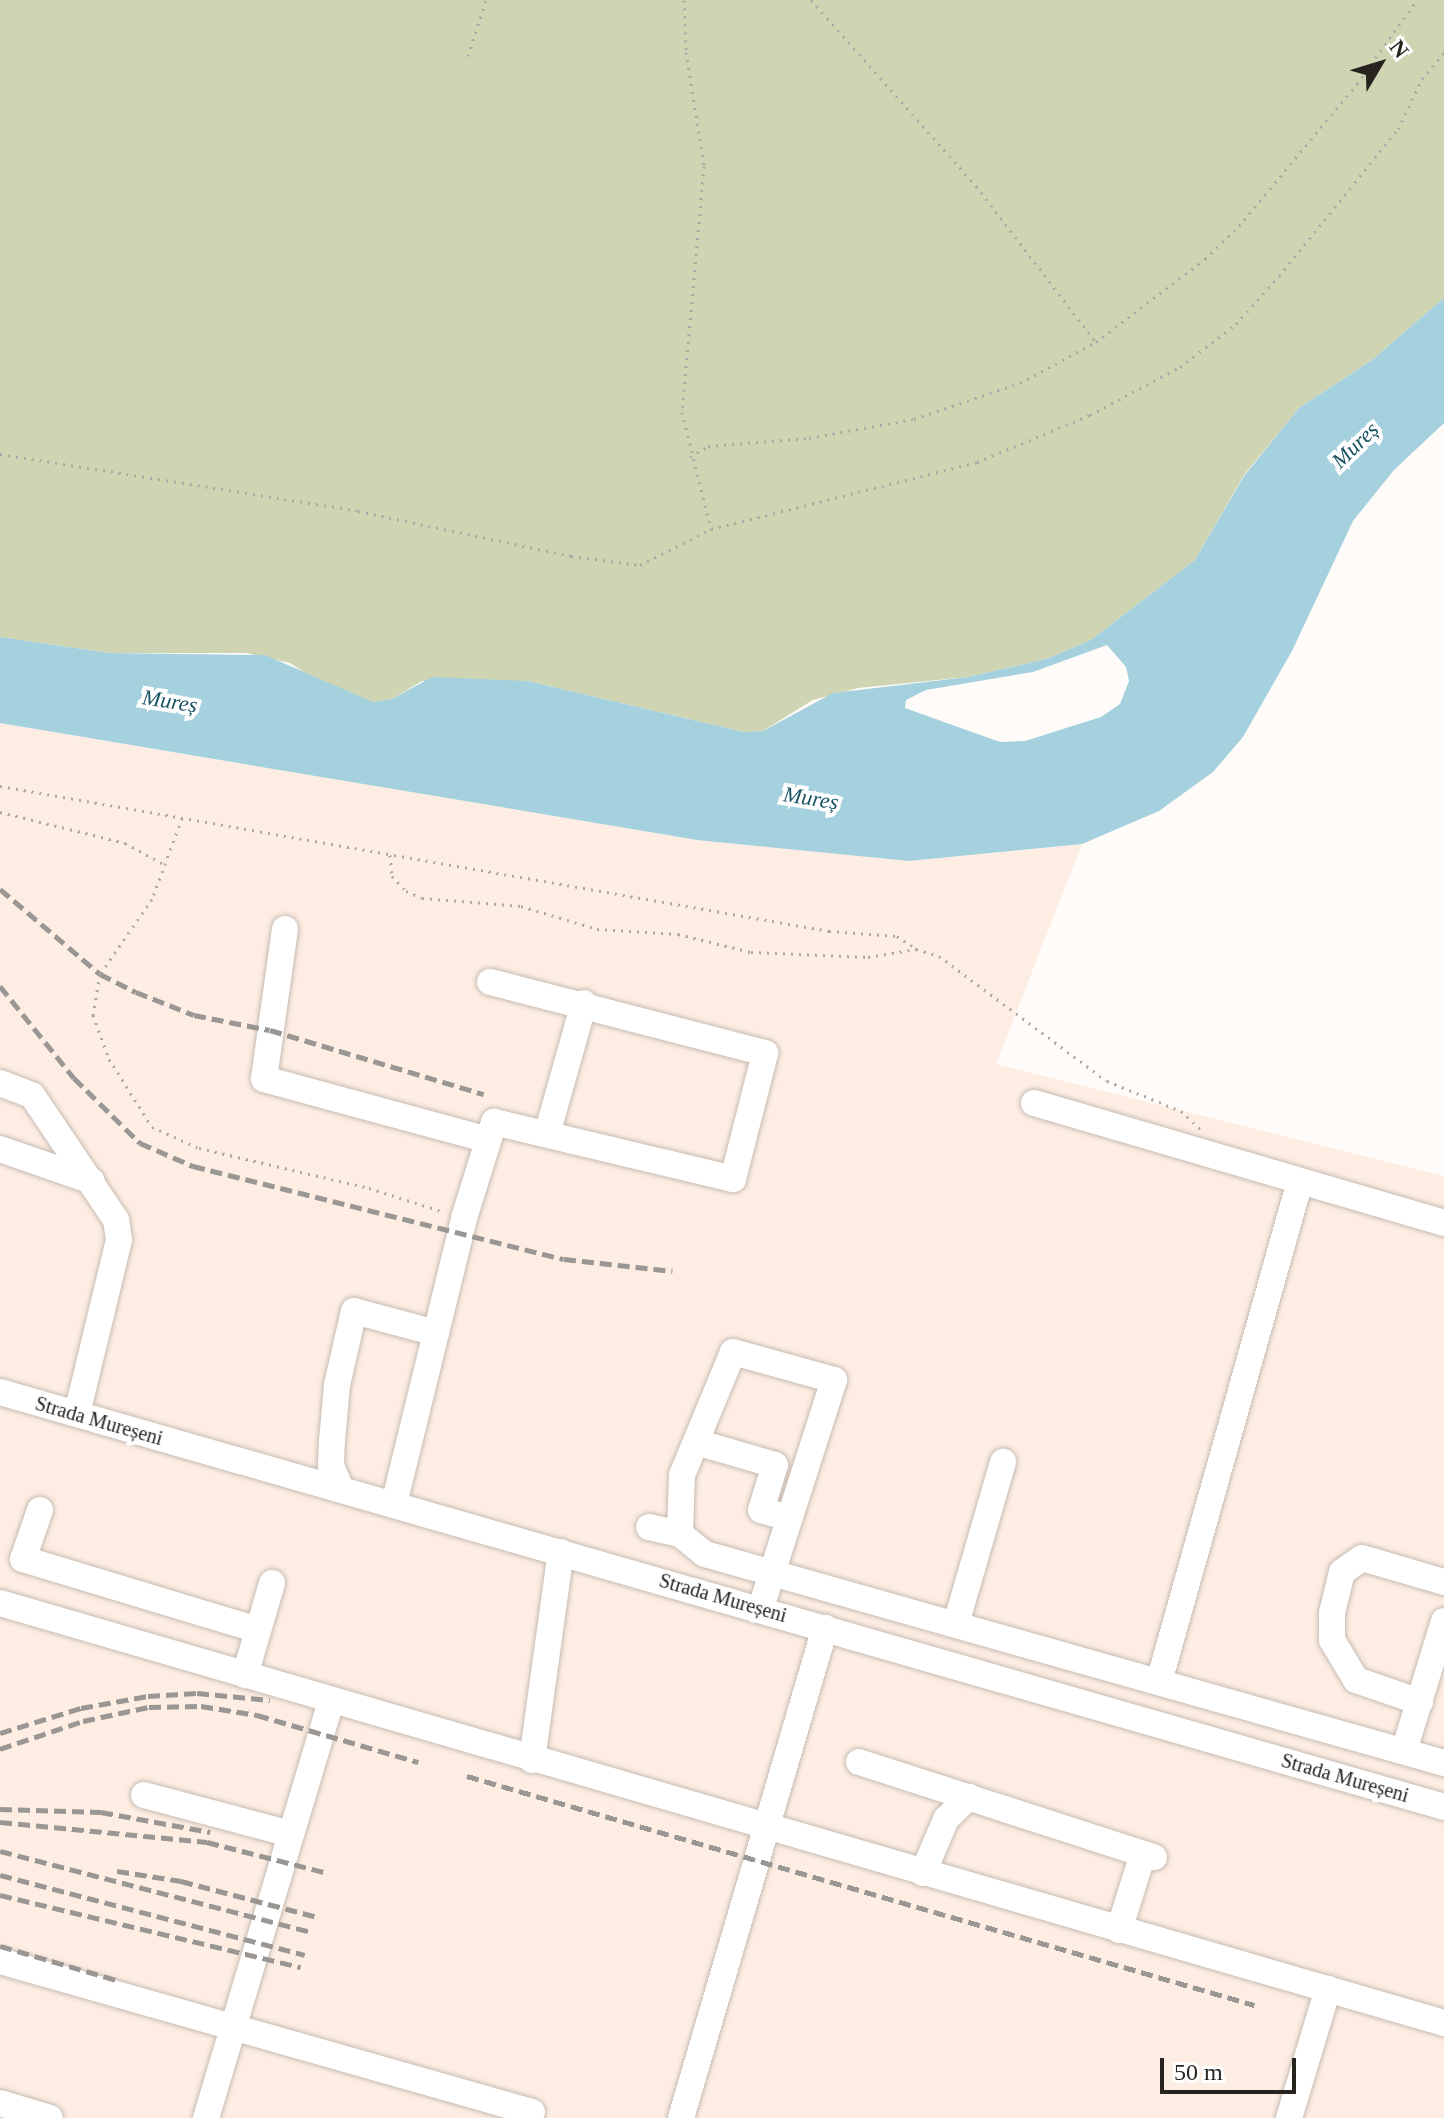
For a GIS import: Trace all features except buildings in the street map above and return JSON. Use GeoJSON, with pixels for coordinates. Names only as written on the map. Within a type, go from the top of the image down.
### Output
{"type":"FeatureCollection","features":[{"type":"Feature","properties":{"kind":"street"},"geometry":{"type":"LineString","coordinates":[[285,929],[264,1079],[488,1140]]}},
{"type":"Feature","properties":{"kind":"street"},"geometry":{"type":"LineString","coordinates":[[394,1504],[464,1218],[494,1122],[733,1179],[765,1053],[584,1003],[490,982]]}},
{"type":"Feature","properties":{"kind":"street"},"geometry":{"type":"LineString","coordinates":[[547,1134],[584,1003]]}},
{"type":"Feature","properties":{"kind":"street"},"geometry":{"type":"LineString","coordinates":[[0,1083],[32,1095],[116,1220],[119,1240],[77,1414]]}},
{"type":"Feature","properties":{"kind":"street"},"geometry":{"type":"LineString","coordinates":[[1034,1103],[1444,1223]]}},
{"type":"Feature","properties":{"kind":"street"},"geometry":{"type":"LineString","coordinates":[[0,1149],[92,1181]]}},
{"type":"Feature","properties":{"kind":"street"},"geometry":{"type":"LineString","coordinates":[[1159,1682],[1300,1181]]}},
{"type":"Feature","properties":{"kind":"street"},"geometry":{"type":"LineString","coordinates":[[341,1489],[331,1465],[332,1441],[337,1385],[354,1311],[436,1333]]}},
{"type":"Feature","properties":{"kind":"street"},"geometry":{"type":"LineString","coordinates":[[680,1534],[682,1475],[733,1352],[834,1380],[761,1608]]}},
{"type":"Feature","properties":{"kind":"street","name":"Strada Mureșeni"},"geometry":{"type":"LineString","coordinates":[[0,1392],[761,1608],[1444,1807]]}},
{"type":"Feature","properties":{"kind":"street"},"geometry":{"type":"LineString","coordinates":[[696,1442],[775,1465],[761,1510],[789,1518]]}},
{"type":"Feature","properties":{"kind":"street"},"geometry":{"type":"LineString","coordinates":[[956,1624],[1003,1462]]}},
{"type":"Feature","properties":{"kind":"street"},"geometry":{"type":"LineString","coordinates":[[40,1510],[23,1559],[258,1630]]}},
{"type":"Feature","properties":{"kind":"street"},"geometry":{"type":"LineString","coordinates":[[649,1527],[680,1534],[705,1554],[1444,1763]]}},
{"type":"Feature","properties":{"kind":"street"},"geometry":{"type":"LineString","coordinates":[[532,1760],[561,1552]]}},
{"type":"Feature","properties":{"kind":"street"},"geometry":{"type":"LineString","coordinates":[[1420,1702],[1356,1680],[1332,1640],[1332,1613],[1342,1572],[1362,1558],[1444,1582]]}},
{"type":"Feature","properties":{"kind":"street"},"geometry":{"type":"LineString","coordinates":[[245,1675],[272,1583]]}},
{"type":"Feature","properties":{"kind":"street"},"geometry":{"type":"LineString","coordinates":[[0,1603],[1444,2023]]}},
{"type":"Feature","properties":{"kind":"street"},"geometry":{"type":"LineString","coordinates":[[1404,1751],[1444,1621]]}},
{"type":"Feature","properties":{"kind":"street"},"geometry":{"type":"LineString","coordinates":[[681,2118],[825,1628]]}},
{"type":"Feature","properties":{"kind":"street"},"geometry":{"type":"LineString","coordinates":[[206,2118],[331,1701]]}},
{"type":"Feature","properties":{"kind":"street"},"geometry":{"type":"LineString","coordinates":[[859,1762],[1149,1855],[1119,1930]]}},
{"type":"Feature","properties":{"kind":"street"},"geometry":{"type":"LineString","coordinates":[[144,1795],[291,1834]]}},
{"type":"Feature","properties":{"kind":"street"},"geometry":{"type":"LineString","coordinates":[[923,1873],[946,1819],[969,1797]]}},
{"type":"Feature","properties":{"kind":"street"},"geometry":{"type":"LineString","coordinates":[[0,1961],[532,2112]]}},
{"type":"Feature","properties":{"kind":"street"},"geometry":{"type":"LineString","coordinates":[[1289,2118],[1328,1989]]}},
{"type":"Feature","properties":{"kind":"street"},"geometry":{"type":"LineString","coordinates":[[0,2103],[50,2118]]}},
{"type":"Feature","properties":{"kind":"path"},"geometry":{"type":"LineString","coordinates":[[468,56],[486,0]]}},
{"type":"Feature","properties":{"kind":"path"},"geometry":{"type":"LineString","coordinates":[[684,0],[686,52],[704,166],[682,412],[690,457],[711,529]]}},
{"type":"Feature","properties":{"kind":"path"},"geometry":{"type":"LineString","coordinates":[[811,0],[976,186],[1096,342]]}},
{"type":"Feature","properties":{"kind":"path"},"geometry":{"type":"LineString","coordinates":[[690,457],[708,446],[809,438],[914,419],[1020,383],[1096,342],[1205,259],[1239,226],[1357,84],[1417,0]]}},
{"type":"Feature","properties":{"kind":"path"},"geometry":{"type":"LineString","coordinates":[[0,454],[343,509],[571,556],[640,565],[711,529],[977,462],[1090,415],[1180,367],[1236,324],[1279,276],[1398,129],[1422,79],[1444,53]]}},
{"type":"Feature","properties":{"kind":"path"},"geometry":{"type":"LineString","coordinates":[[0,786],[829,931],[897,936],[965,973],[1107,1081],[1181,1111],[1204,1134],[1210,1155]]}},
{"type":"Feature","properties":{"kind":"path"},"geometry":{"type":"LineString","coordinates":[[0,812],[125,843],[165,865]]}},
{"type":"Feature","properties":{"kind":"path"},"geometry":{"type":"LineString","coordinates":[[182,817],[152,899],[100,974],[93,1015],[109,1059],[152,1127],[199,1148],[369,1188],[464,1218]]}},
{"type":"Feature","properties":{"kind":"path"},"geometry":{"type":"LineString","coordinates":[[390,855],[392,876],[406,891],[422,898],[521,906],[597,929],[678,934],[751,952],[868,957],[916,949]]}},
{"type":"Feature","properties":{"kind":"shaded area"},"geometry":{"type":"Polygon","coordinates":[[[0,723],[697,840],[909,861],[1082,844],[996,1064],[1444,1176],[1444,2118],[0,2118],[0,723]]]}},
{"type":"Feature","properties":{"kind":"green space"},"geometry":{"type":"Polygon","coordinates":[[[0,0],[1444,0],[1444,298],[1372,360],[1299,408],[1244,475],[1195,560],[1091,640],[1046,659],[968,677],[858,688],[813,700],[763,731],[744,732],[528,681],[422,681],[392,699],[373,702],[322,684],[290,663],[246,653],[110,653],[0,637],[0,0]]]}},
{"type":"Feature","properties":{"kind":"water","name":"Mureș"},"geometry":{"type":"Polygon","coordinates":[[[1444,298],[1444,423],[1394,470],[1353,521],[1292,651],[1243,737],[1213,772],[1159,811],[1082,844],[909,861],[697,840],[0,723],[0,637],[110,653],[265,655],[373,702],[392,699],[432,677],[528,681],[744,732],[763,731],[833,693],[968,677],[1046,659],[1091,640],[1195,560],[1244,476],[1299,408],[1372,360],[1444,298]],[[1107,645],[1033,672],[926,690],[906,700],[905,708],[1000,742],[1025,741],[1101,717],[1120,704],[1129,681],[1126,667],[1107,645]]]}},
{"type":"Feature","properties":{"kind":"railway"},"geometry":{"type":"LineString","coordinates":[[0,889],[100,974],[136,992],[194,1015],[270,1030],[484,1094]]}},
{"type":"Feature","properties":{"kind":"railway"},"geometry":{"type":"LineString","coordinates":[[0,986],[74,1078],[140,1143],[193,1166],[564,1259],[672,1271]]}},
{"type":"Feature","properties":{"kind":"railway"},"geometry":{"type":"LineString","coordinates":[[0,1733],[81,1708],[148,1696],[197,1693],[270,1700]]}},
{"type":"Feature","properties":{"kind":"railway"},"geometry":{"type":"LineString","coordinates":[[0,1749],[83,1721],[149,1707],[201,1706],[257,1715],[418,1762]]}},
{"type":"Feature","properties":{"kind":"railway"},"geometry":{"type":"LineString","coordinates":[[467,1776],[1254,2005]]}},
{"type":"Feature","properties":{"kind":"railway"},"geometry":{"type":"LineString","coordinates":[[0,1809],[101,1812],[210,1832]]}},
{"type":"Feature","properties":{"kind":"railway"},"geometry":{"type":"LineString","coordinates":[[0,1822],[207,1842],[328,1873]]}},
{"type":"Feature","properties":{"kind":"railway"},"geometry":{"type":"LineString","coordinates":[[0,1851],[312,1932]]}},
{"type":"Feature","properties":{"kind":"railway"},"geometry":{"type":"LineString","coordinates":[[117,1871],[181,1881],[317,1917]]}},
{"type":"Feature","properties":{"kind":"railway"},"geometry":{"type":"LineString","coordinates":[[0,1875],[305,1955]]}},
{"type":"Feature","properties":{"kind":"railway"},"geometry":{"type":"LineString","coordinates":[[0,1895],[301,1967]]}},
{"type":"Feature","properties":{"kind":"railway"},"geometry":{"type":"LineString","coordinates":[[0,1946],[120,1981]]}}]}
